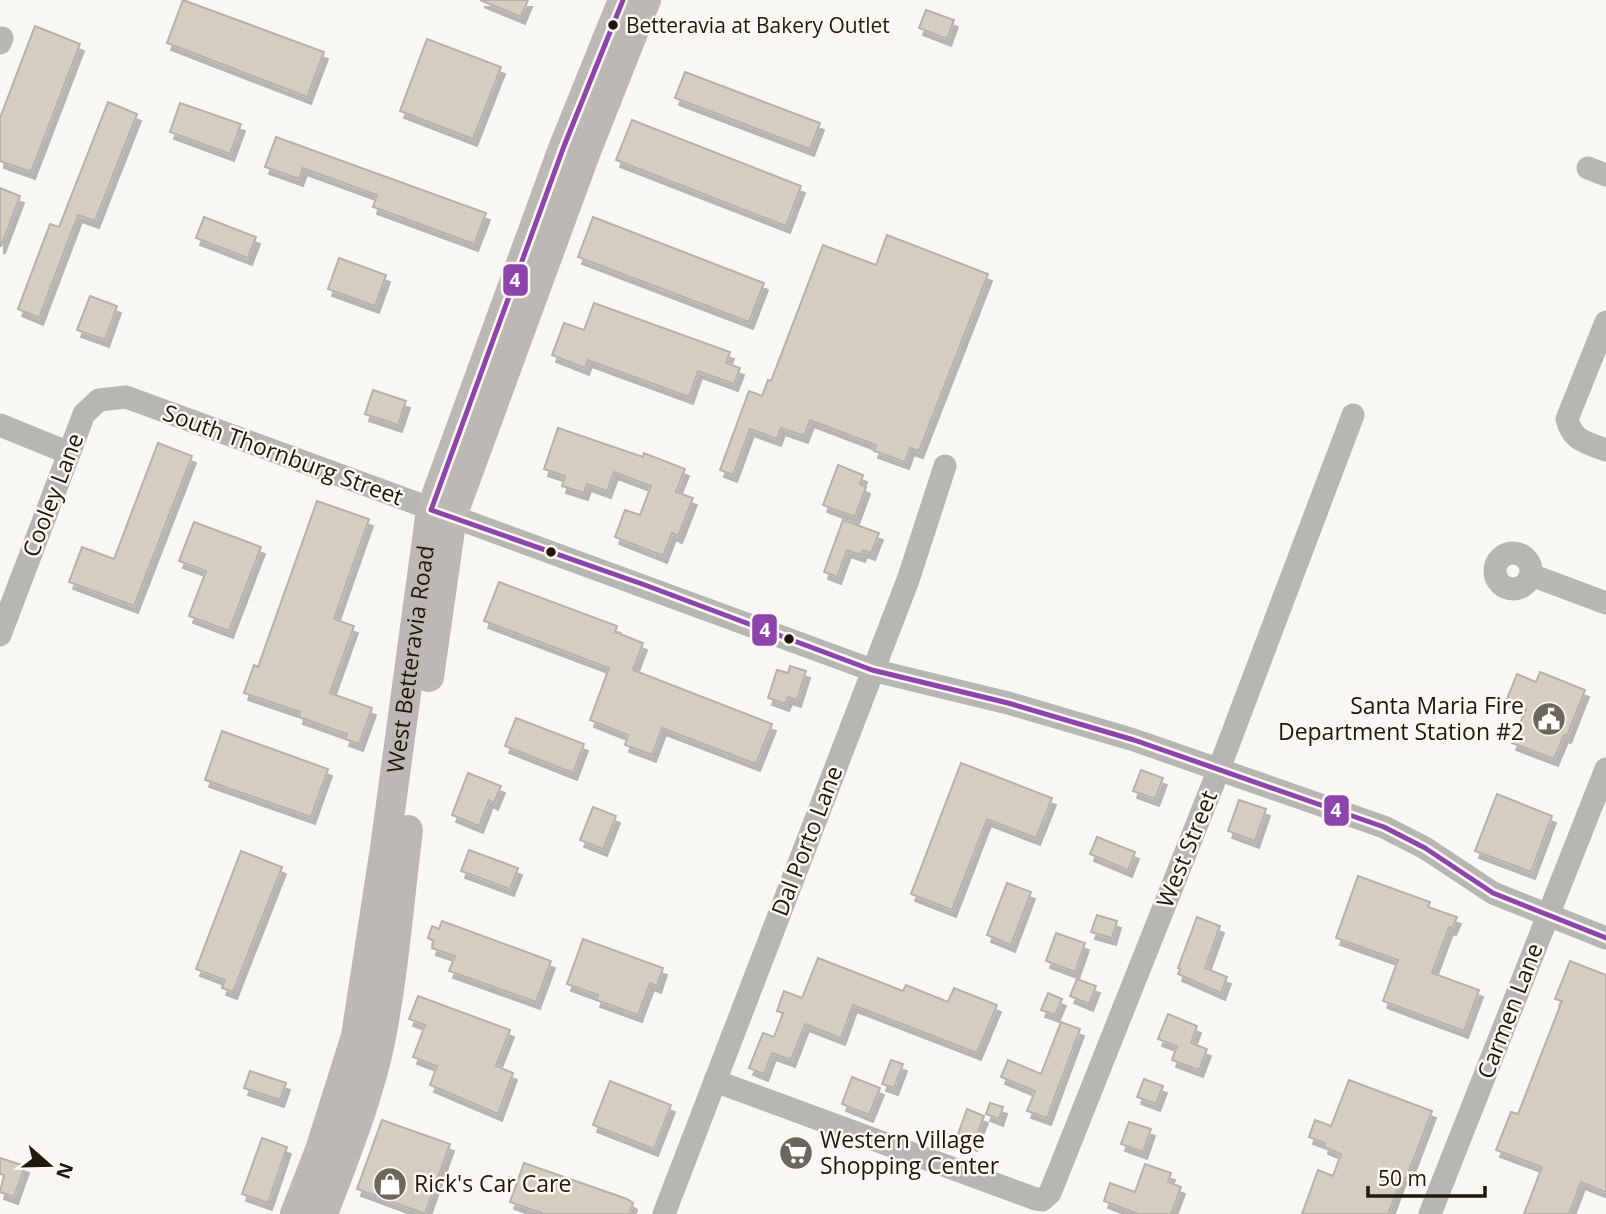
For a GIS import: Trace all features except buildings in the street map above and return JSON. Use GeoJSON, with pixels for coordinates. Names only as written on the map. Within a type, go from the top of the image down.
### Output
{"type":"FeatureCollection","features":[{"type":"Feature","properties":{"kind":"main road","name":"West Betteravia Road"},"geometry":{"type":"LineString","coordinates":[[295,1214],[320,1150],[356,1036],[442,513],[564,146],[623,0]]}},
{"type":"Feature","properties":{"kind":"main road","name":"West Betteravia Road"},"geometry":{"type":"LineString","coordinates":[[323,1214],[380,1043],[394,959],[442,513],[646,0]]}},
{"type":"Feature","properties":{"kind":"street"},"geometry":{"type":"LineString","coordinates":[[1606,322],[1567,419],[1570,432],[1577,439],[1606,450]]}},
{"type":"Feature","properties":{"kind":"street","name":"South Thornburg Street"},"geometry":{"type":"LineString","coordinates":[[99,400],[126,397],[872,670],[1008,703],[1134,740],[1384,827],[1425,848],[1493,893],[1606,937]]}},
{"type":"Feature","properties":{"kind":"street","name":"Cooley Lane"},"geometry":{"type":"LineString","coordinates":[[0,635],[84,414],[99,400]]}},
{"type":"Feature","properties":{"kind":"street","name":"West Street"},"geometry":{"type":"LineString","coordinates":[[715,1080],[1042,1199],[1050,1193],[1219,769],[1353,415]]}},
{"type":"Feature","properties":{"kind":"street"},"geometry":{"type":"LineString","coordinates":[[0,425],[69,453]]}},
{"type":"Feature","properties":{"kind":"street","name":"Dal Porto Lane"},"geometry":{"type":"LineString","coordinates":[[664,1214],[916,556],[944,466]]}},
{"type":"Feature","properties":{"kind":"street"},"geometry":{"type":"LineString","coordinates":[[1531,575],[1606,603]]}},
{"type":"Feature","properties":{"kind":"street","name":"Carmen Lane"},"geometry":{"type":"LineString","coordinates":[[1430,1214],[1606,769]]}},
{"type":"Feature","properties":{"kind":"transit line","name":"4"},"geometry":{"type":"LineString","coordinates":[[623,0],[564,146],[431,510],[645,585],[872,670],[1008,703],[1134,740],[1384,827],[1425,848],[1493,893],[1606,938]]}},
{"type":"Feature","properties":{"kind":"place","name":"Betteravia at Bakery Outlet"},"geometry":{"type":"Point","coordinates":[613,25]}},
{"type":"Feature","properties":{"kind":"place","name":"Santa Maria Fire Department Station #2"},"geometry":{"type":"Point","coordinates":[1549,719]}},
{"type":"Feature","properties":{"kind":"place","name":"Western Village Shopping Center"},"geometry":{"type":"Point","coordinates":[796,1153]}},
{"type":"Feature","properties":{"kind":"place","name":"Rick's Car Care"},"geometry":{"type":"Point","coordinates":[390,1184]}}]}
